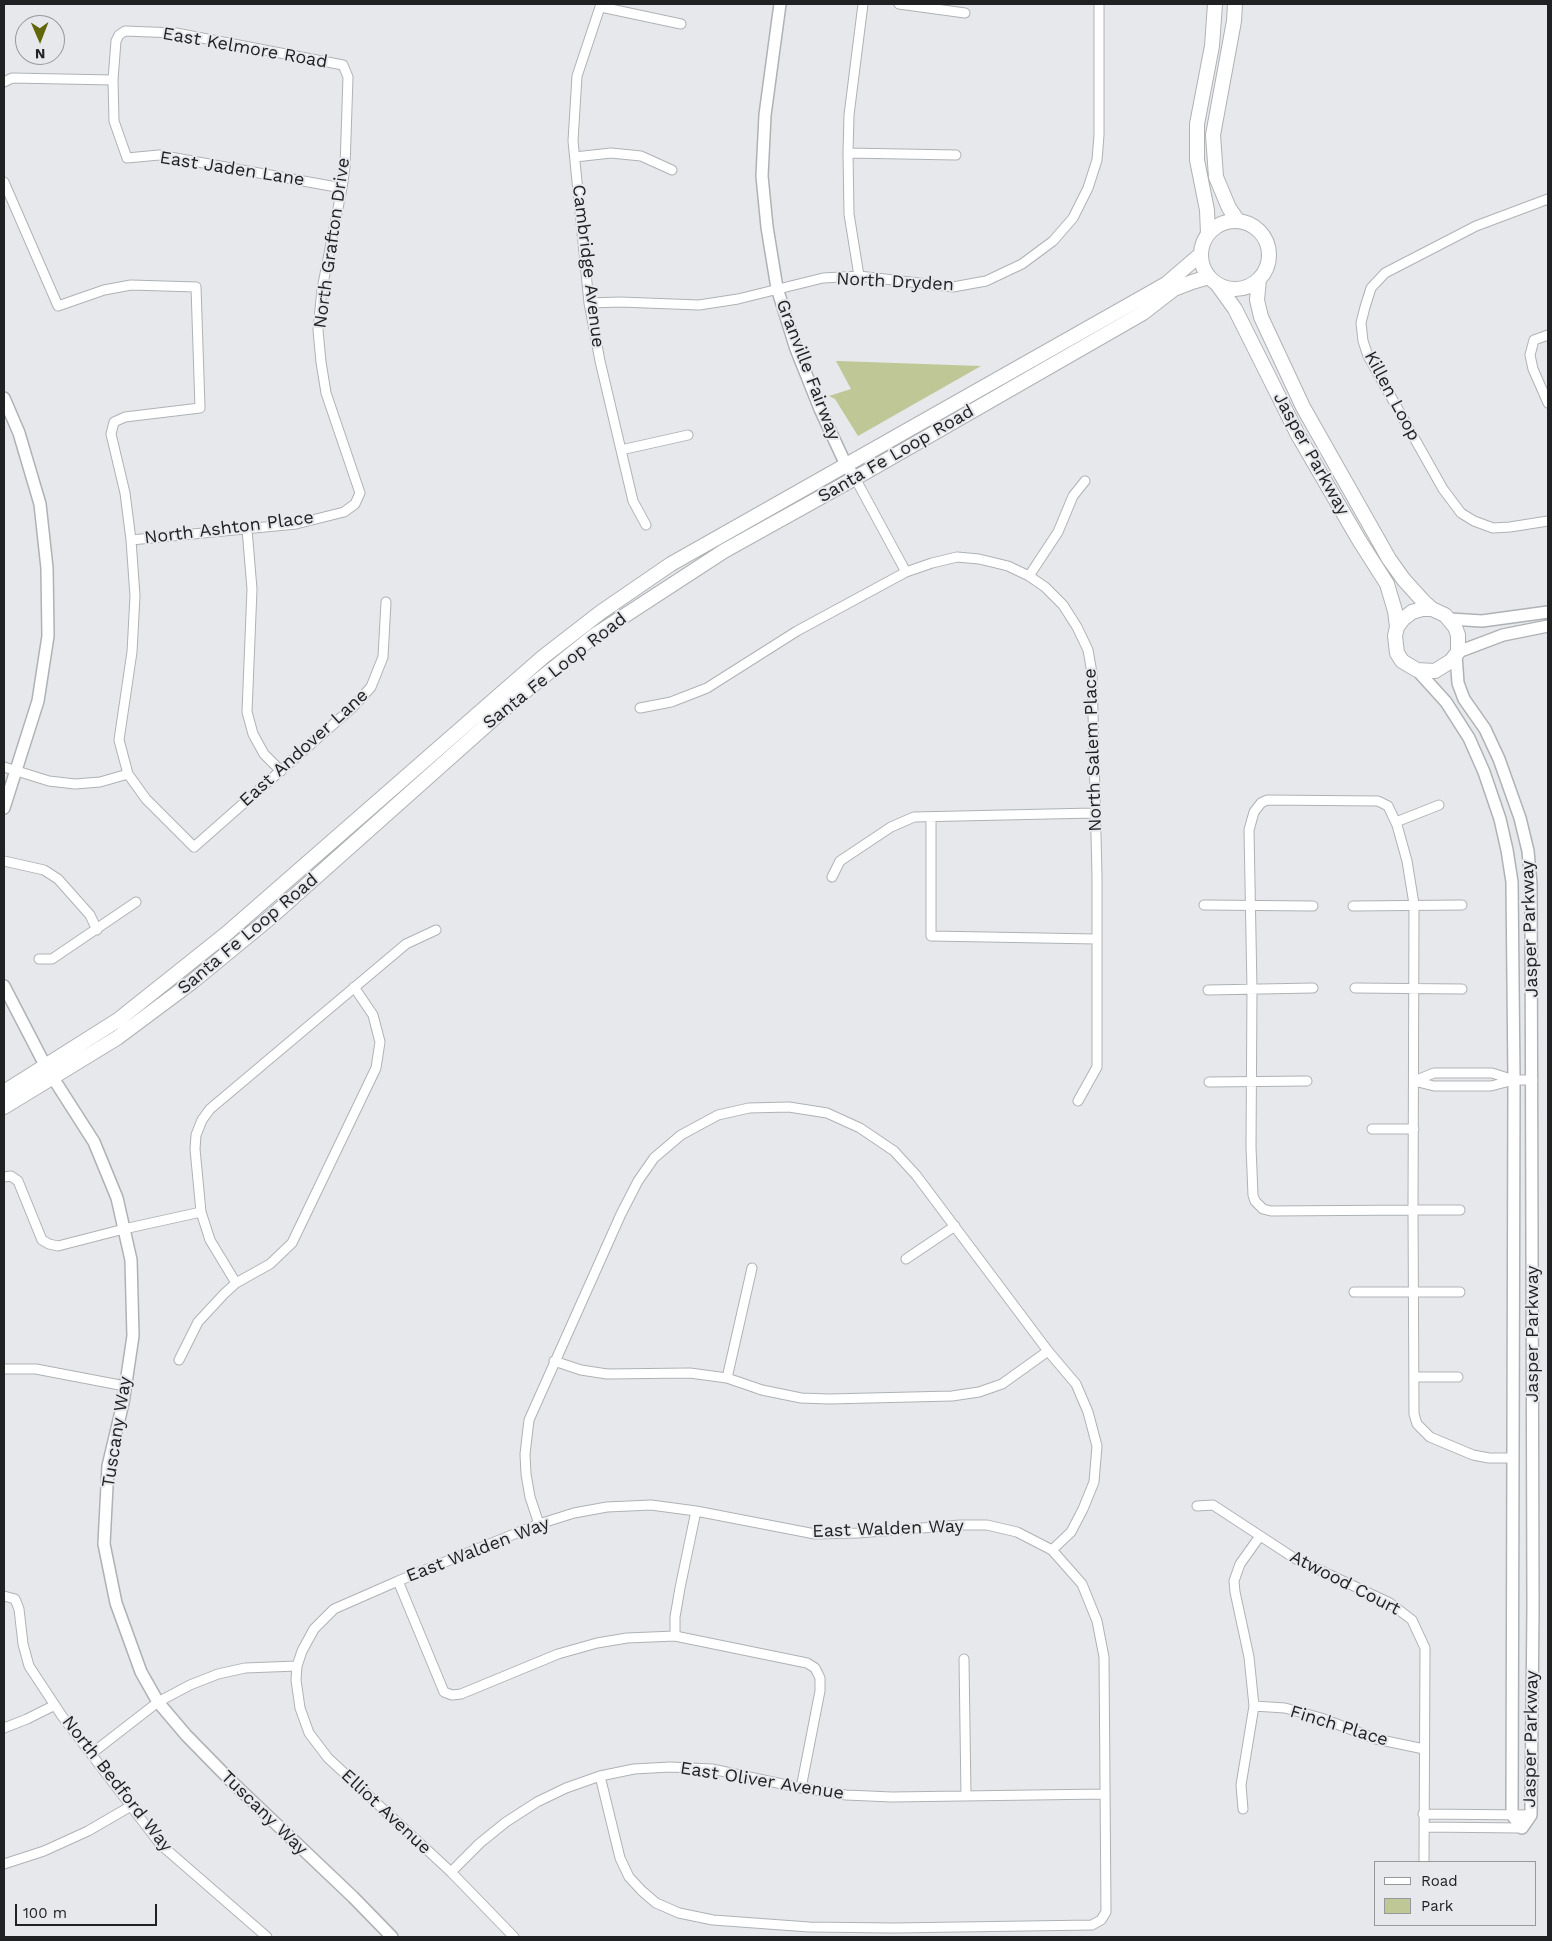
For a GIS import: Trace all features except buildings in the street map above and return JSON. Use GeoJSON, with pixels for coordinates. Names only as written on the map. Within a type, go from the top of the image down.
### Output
{"type":"FeatureCollection","features":[{"type":"Feature","properties":{"kind":"main road"},"geometry":{"type":"LineString","coordinates":[[1208,234],[1207,210],[1197,160],[1197,124],[1212,46],[1214,4]]}},
{"type":"Feature","properties":{"kind":"main road"},"geometry":{"type":"LineString","coordinates":[[1235,4],[1234,21],[1213,135],[1216,177],[1229,208],[1238,221]]}},
{"type":"Feature","properties":{"kind":"main road"},"geometry":{"type":"LineString","coordinates":[[1238,221],[1258,230],[1267,244],[1269,260],[1266,270],[1259,279],[1250,286],[1238,289],[1227,288],[1213,281],[1204,270],[1201,254],[1203,243],[1208,234],[1217,226],[1227,222],[1238,221]]}},
{"type":"Feature","properties":{"kind":"main road","name":"Santa Fe Loop Road"},"geometry":{"type":"LineString","coordinates":[[4,1107],[226,934],[543,657],[601,612],[671,564],[1166,284],[1201,254]]}},
{"type":"Feature","properties":{"kind":"main road","name":"Jasper Parkway"},"geometry":{"type":"LineString","coordinates":[[1259,279],[1257,300],[1261,317],[1303,407],[1389,559],[1404,580],[1432,609]]}},
{"type":"Feature","properties":{"kind":"main road","name":"Jasper Parkway"},"geometry":{"type":"LineString","coordinates":[[1213,281],[1235,309],[1298,435],[1387,584],[1397,627]]}},
{"type":"Feature","properties":{"kind":"main road","name":"Santa Fe Loop Road"},"geometry":{"type":"LineString","coordinates":[[4,1092],[50,1072],[117,1038],[192,982],[279,910],[518,696],[595,635],[724,551],[1143,313],[1174,289],[1192,282],[1213,281]]}},
{"type":"Feature","properties":{"kind":"main road"},"geometry":{"type":"LineString","coordinates":[[1432,609],[1439,611],[1450,619],[1458,635],[1457,654],[1443,667],[1435,671],[1416,670],[1402,661],[1397,653],[1395,636],[1397,627],[1403,619],[1412,612],[1432,609]]}},
{"type":"Feature","properties":{"kind":"street","name":"Granville Fairway"},"geometry":{"type":"LineString","coordinates":[[780,4],[766,115],[762,176],[767,227],[777,288],[796,349],[820,408],[846,465],[906,572]]}},
{"type":"Feature","properties":{"kind":"street"},"geometry":{"type":"LineString","coordinates":[[859,276],[850,214],[848,153],[849,115],[863,4]]}},
{"type":"Feature","properties":{"kind":"street"},"geometry":{"type":"LineString","coordinates":[[899,4],[965,13]]}},
{"type":"Feature","properties":{"kind":"street","name":"North Dryden"},"geometry":{"type":"LineString","coordinates":[[589,303],[620,302],[698,305],[738,299],[823,278],[859,276],[953,287],[986,281],[1022,264],[1053,241],[1073,218],[1088,188],[1096,160],[1099,135],[1099,4]]}},
{"type":"Feature","properties":{"kind":"street"},"geometry":{"type":"LineString","coordinates":[[601,5],[681,24]]}},
{"type":"Feature","properties":{"kind":"street","name":"Cambridge Avenue"},"geometry":{"type":"LineString","coordinates":[[601,5],[576,76],[575,157],[589,303],[600,361],[633,501],[646,525]]}},
{"type":"Feature","properties":{"kind":"street","name":"East Kelmore Road"},"geometry":{"type":"LineString","coordinates":[[119,35],[125,31],[176,33],[343,65]]}},
{"type":"Feature","properties":{"kind":"street","name":"East Jaden Lane"},"geometry":{"type":"LineString","coordinates":[[119,35],[116,41],[113,80],[114,121],[127,158],[159,155],[342,188]]}},
{"type":"Feature","properties":{"kind":"street","name":"North Grafton Drive"},"geometry":{"type":"LineString","coordinates":[[343,65],[348,77],[345,167],[322,289],[318,330],[320,362],[326,393],[360,493],[355,504]]}},
{"type":"Feature","properties":{"kind":"street"},"geometry":{"type":"LineString","coordinates":[[4,82],[12,78],[113,80]]}},
{"type":"Feature","properties":{"kind":"street"},"geometry":{"type":"LineString","coordinates":[[575,157],[611,153],[641,156],[672,170]]}},
{"type":"Feature","properties":{"kind":"street"},"geometry":{"type":"LineString","coordinates":[[848,153],[956,155]]}},
{"type":"Feature","properties":{"kind":"street"},"geometry":{"type":"LineString","coordinates":[[4,182],[58,306],[104,290],[131,285],[196,287],[200,408],[125,417],[114,422],[111,434],[125,493],[131,540],[134,596],[132,652],[119,740],[128,774],[100,782],[74,784],[49,781],[4,767]]}},
{"type":"Feature","properties":{"kind":"street","name":"Killen Loop"},"geometry":{"type":"LineString","coordinates":[[1548,198],[1476,226],[1385,273],[1372,288],[1365,307],[1362,323],[1363,341],[1368,356],[1443,489],[1461,513],[1474,521],[1492,528],[1548,521]]}},
{"type":"Feature","properties":{"kind":"street"},"geometry":{"type":"LineString","coordinates":[[1548,335],[1534,340],[1530,355],[1533,369],[1548,403]]}},
{"type":"Feature","properties":{"kind":"street"},"geometry":{"type":"LineString","coordinates":[[4,398],[6,411],[19,433],[40,504],[47,568],[48,636],[38,701],[4,808]]}},
{"type":"Feature","properties":{"kind":"street"},"geometry":{"type":"LineString","coordinates":[[621,450],[688,435]]}},
{"type":"Feature","properties":{"kind":"street"},"geometry":{"type":"LineString","coordinates":[[1029,576],[1058,532],[1073,496],[1085,481]]}},
{"type":"Feature","properties":{"kind":"street","name":"North Ashton Place"},"geometry":{"type":"LineString","coordinates":[[131,540],[296,524],[344,512],[355,504]]}},
{"type":"Feature","properties":{"kind":"street"},"geometry":{"type":"LineString","coordinates":[[247,529],[252,589],[247,712],[253,734],[264,754],[280,771]]}},
{"type":"Feature","properties":{"kind":"street","name":"North Salem Place"},"geometry":{"type":"LineString","coordinates":[[640,708],[671,702],[708,688],[797,631],[906,572],[932,563],[957,557],[979,558],[1029,576],[1045,587],[1063,605],[1088,650],[1092,674],[1097,876],[1097,1067],[1078,1101]]}},
{"type":"Feature","properties":{"kind":"street","name":"East Andover Lane"},"geometry":{"type":"LineString","coordinates":[[128,774],[146,798],[194,848],[354,706],[371,687],[383,657],[386,602]]}},
{"type":"Feature","properties":{"kind":"street"},"geometry":{"type":"LineString","coordinates":[[1450,619],[1482,621],[1548,612]]}},
{"type":"Feature","properties":{"kind":"street"},"geometry":{"type":"LineString","coordinates":[[1457,654],[1503,635],[1548,626]]}},
{"type":"Feature","properties":{"kind":"street","name":"Jasper Parkway"},"geometry":{"type":"LineString","coordinates":[[1416,670],[1446,702],[1469,738],[1484,772],[1500,819],[1512,882],[1514,1458],[1512,1815],[1522,1828],[1531,1815],[1533,1608],[1531,884],[1528,851],[1520,818],[1499,759],[1485,729],[1464,699],[1458,683],[1457,654]]}},
{"type":"Feature","properties":{"kind":"street"},"geometry":{"type":"LineString","coordinates":[[1460,1210],[1413,1210],[1271,1210],[1263,1209],[1255,1201],[1253,1195],[1249,830],[1254,812],[1261,802],[1267,800],[1378,801],[1388,806],[1396,822],[1414,904],[1413,1210],[1414,1414],[1417,1424],[1430,1437],[1473,1456],[1514,1458]]}},
{"type":"Feature","properties":{"kind":"street"},"geometry":{"type":"LineString","coordinates":[[1396,822],[1440,805]]}},
{"type":"Feature","properties":{"kind":"street"},"geometry":{"type":"LineString","coordinates":[[832,877],[840,861],[891,827],[914,817],[1094,813]]}},
{"type":"Feature","properties":{"kind":"street"},"geometry":{"type":"LineString","coordinates":[[931,817],[931,936],[1096,939]]}},
{"type":"Feature","properties":{"kind":"street"},"geometry":{"type":"LineString","coordinates":[[4,861],[44,870],[58,879],[90,915],[97,930]]}},
{"type":"Feature","properties":{"kind":"street"},"geometry":{"type":"LineString","coordinates":[[39,959],[52,959],[136,902]]}},
{"type":"Feature","properties":{"kind":"street"},"geometry":{"type":"LineString","coordinates":[[1204,905],[1313,906]]}},
{"type":"Feature","properties":{"kind":"street"},"geometry":{"type":"LineString","coordinates":[[1353,906],[1462,905]]}},
{"type":"Feature","properties":{"kind":"street"},"geometry":{"type":"LineString","coordinates":[[236,1283],[210,1240],[201,1212],[195,1149],[196,1135],[202,1120],[210,1109],[406,944],[436,930]]}},
{"type":"Feature","properties":{"kind":"street","name":"Tuscany Way"},"geometry":{"type":"LineString","coordinates":[[4,986],[50,1072],[94,1142],[117,1198],[131,1260],[133,1336],[125,1386],[108,1466],[104,1544],[116,1603],[141,1672],[158,1702],[186,1735],[392,1937]]}},
{"type":"Feature","properties":{"kind":"street"},"geometry":{"type":"LineString","coordinates":[[179,1360],[198,1322],[236,1283],[270,1264],[292,1243],[376,1068],[380,1042],[373,1015],[354,987]]}},
{"type":"Feature","properties":{"kind":"street"},"geometry":{"type":"LineString","coordinates":[[1208,990],[1313,988]]}},
{"type":"Feature","properties":{"kind":"street"},"geometry":{"type":"LineString","coordinates":[[1355,988],[1462,988]]}},
{"type":"Feature","properties":{"kind":"street"},"geometry":{"type":"LineString","coordinates":[[1414,1081],[1434,1086],[1491,1086],[1514,1080],[1533,1080]]}},
{"type":"Feature","properties":{"kind":"street"},"geometry":{"type":"LineString","coordinates":[[1209,1082],[1307,1081]]}},
{"type":"Feature","properties":{"kind":"street"},"geometry":{"type":"LineString","coordinates":[[539,1524],[526,1474],[526,1436],[529,1420],[554,1361],[638,1180],[654,1158],[682,1135],[718,1116],[749,1108],[789,1107],[826,1113],[860,1128],[894,1151],[916,1175],[1048,1351],[1076,1384],[1088,1412],[1097,1446],[1094,1482],[1071,1532],[1052,1550]]}},
{"type":"Feature","properties":{"kind":"street"},"geometry":{"type":"LineString","coordinates":[[1372,1129],[1414,1130]]}},
{"type":"Feature","properties":{"kind":"street"},"geometry":{"type":"LineString","coordinates":[[4,1177],[11,1176],[18,1181],[42,1240],[58,1246],[201,1212]]}},
{"type":"Feature","properties":{"kind":"street"},"geometry":{"type":"LineString","coordinates":[[906,1259],[954,1226]]}},
{"type":"Feature","properties":{"kind":"street"},"geometry":{"type":"LineString","coordinates":[[727,1378],[752,1268]]}},
{"type":"Feature","properties":{"kind":"street"},"geometry":{"type":"LineString","coordinates":[[1354,1292],[1460,1292]]}},
{"type":"Feature","properties":{"kind":"street"},"geometry":{"type":"LineString","coordinates":[[554,1361],[581,1370],[607,1374],[662,1372],[690,1373],[727,1378],[762,1390],[801,1398],[829,1399],[952,1396],[979,1392],[1002,1384],[1048,1351]]}},
{"type":"Feature","properties":{"kind":"street"},"geometry":{"type":"LineString","coordinates":[[4,1369],[36,1369],[125,1386]]}},
{"type":"Feature","properties":{"kind":"street"},"geometry":{"type":"LineString","coordinates":[[1414,1377],[1458,1377]]}},
{"type":"Feature","properties":{"kind":"street","name":"East Walden Way"},"geometry":{"type":"LineString","coordinates":[[297,1666],[302,1651],[314,1629],[334,1609],[539,1524],[574,1513],[607,1507],[651,1505],[696,1511],[815,1534],[960,1525],[987,1525],[1017,1532],[1052,1550],[1082,1584],[1097,1621],[1104,1657],[1106,1912],[1101,1920],[1092,1925],[894,1932]]}},
{"type":"Feature","properties":{"kind":"street","name":"Atwood Court"},"geometry":{"type":"LineString","coordinates":[[1197,1506],[1213,1505],[1294,1558],[1390,1603],[1412,1620],[1425,1648],[1424,1860]]}},
{"type":"Feature","properties":{"kind":"street"},"geometry":{"type":"LineString","coordinates":[[675,1636],[675,1617],[696,1511]]}},
{"type":"Feature","properties":{"kind":"street"},"geometry":{"type":"LineString","coordinates":[[1244,1809],[1241,1785],[1254,1706],[1249,1657],[1234,1582],[1240,1564],[1260,1536]]}},
{"type":"Feature","properties":{"kind":"street"},"geometry":{"type":"LineString","coordinates":[[398,1581],[444,1692],[452,1695],[462,1694],[558,1654],[598,1643],[627,1638],[675,1636],[807,1663],[815,1668],[820,1678],[820,1691],[801,1788]]}},
{"type":"Feature","properties":{"kind":"street","name":"North Bedford Way"},"geometry":{"type":"LineString","coordinates":[[4,1596],[15,1599],[19,1609],[23,1644],[29,1666],[91,1754],[160,1844],[267,1937]]}},
{"type":"Feature","properties":{"kind":"street"},"geometry":{"type":"LineString","coordinates":[[964,1659],[966,1796]]}},
{"type":"Feature","properties":{"kind":"street"},"geometry":{"type":"LineString","coordinates":[[91,1754],[158,1702],[190,1685],[218,1674],[245,1668],[297,1666]]}},
{"type":"Feature","properties":{"kind":"street","name":"Elliot Avenue"},"geometry":{"type":"LineString","coordinates":[[297,1666],[296,1680],[300,1708],[309,1733],[328,1758],[451,1872],[514,1937]]}},
{"type":"Feature","properties":{"kind":"street"},"geometry":{"type":"LineString","coordinates":[[4,1728],[55,1705]]}},
{"type":"Feature","properties":{"kind":"street","name":"Finch Place"},"geometry":{"type":"LineString","coordinates":[[1254,1706],[1285,1708],[1321,1718],[1376,1739],[1424,1749]]}},
{"type":"Feature","properties":{"kind":"street","name":"East Oliver Avenue"},"geometry":{"type":"LineString","coordinates":[[451,1872],[480,1843],[506,1822],[529,1807],[566,1788],[600,1776],[634,1769],[670,1767],[712,1770],[846,1795],[892,1797],[1104,1794]]}},
{"type":"Feature","properties":{"kind":"street"},"geometry":{"type":"LineString","coordinates":[[600,1776],[620,1858],[629,1877],[656,1903],[679,1913],[713,1920],[894,1932]]}},
{"type":"Feature","properties":{"kind":"street"},"geometry":{"type":"LineString","coordinates":[[4,1864],[44,1850],[88,1831],[131,1806]]}},
{"type":"Feature","properties":{"kind":"street"},"geometry":{"type":"LineString","coordinates":[[1423,1814],[1531,1815]]}},
{"type":"Feature","properties":{"kind":"street"},"geometry":{"type":"LineString","coordinates":[[1424,1827],[1522,1828]]}},
{"type":"Feature","properties":{"kind":"green space"},"geometry":{"type":"Polygon","coordinates":[[[836,361],[981,366],[858,436],[835,399],[829,396],[851,389],[836,361]]]}}]}
